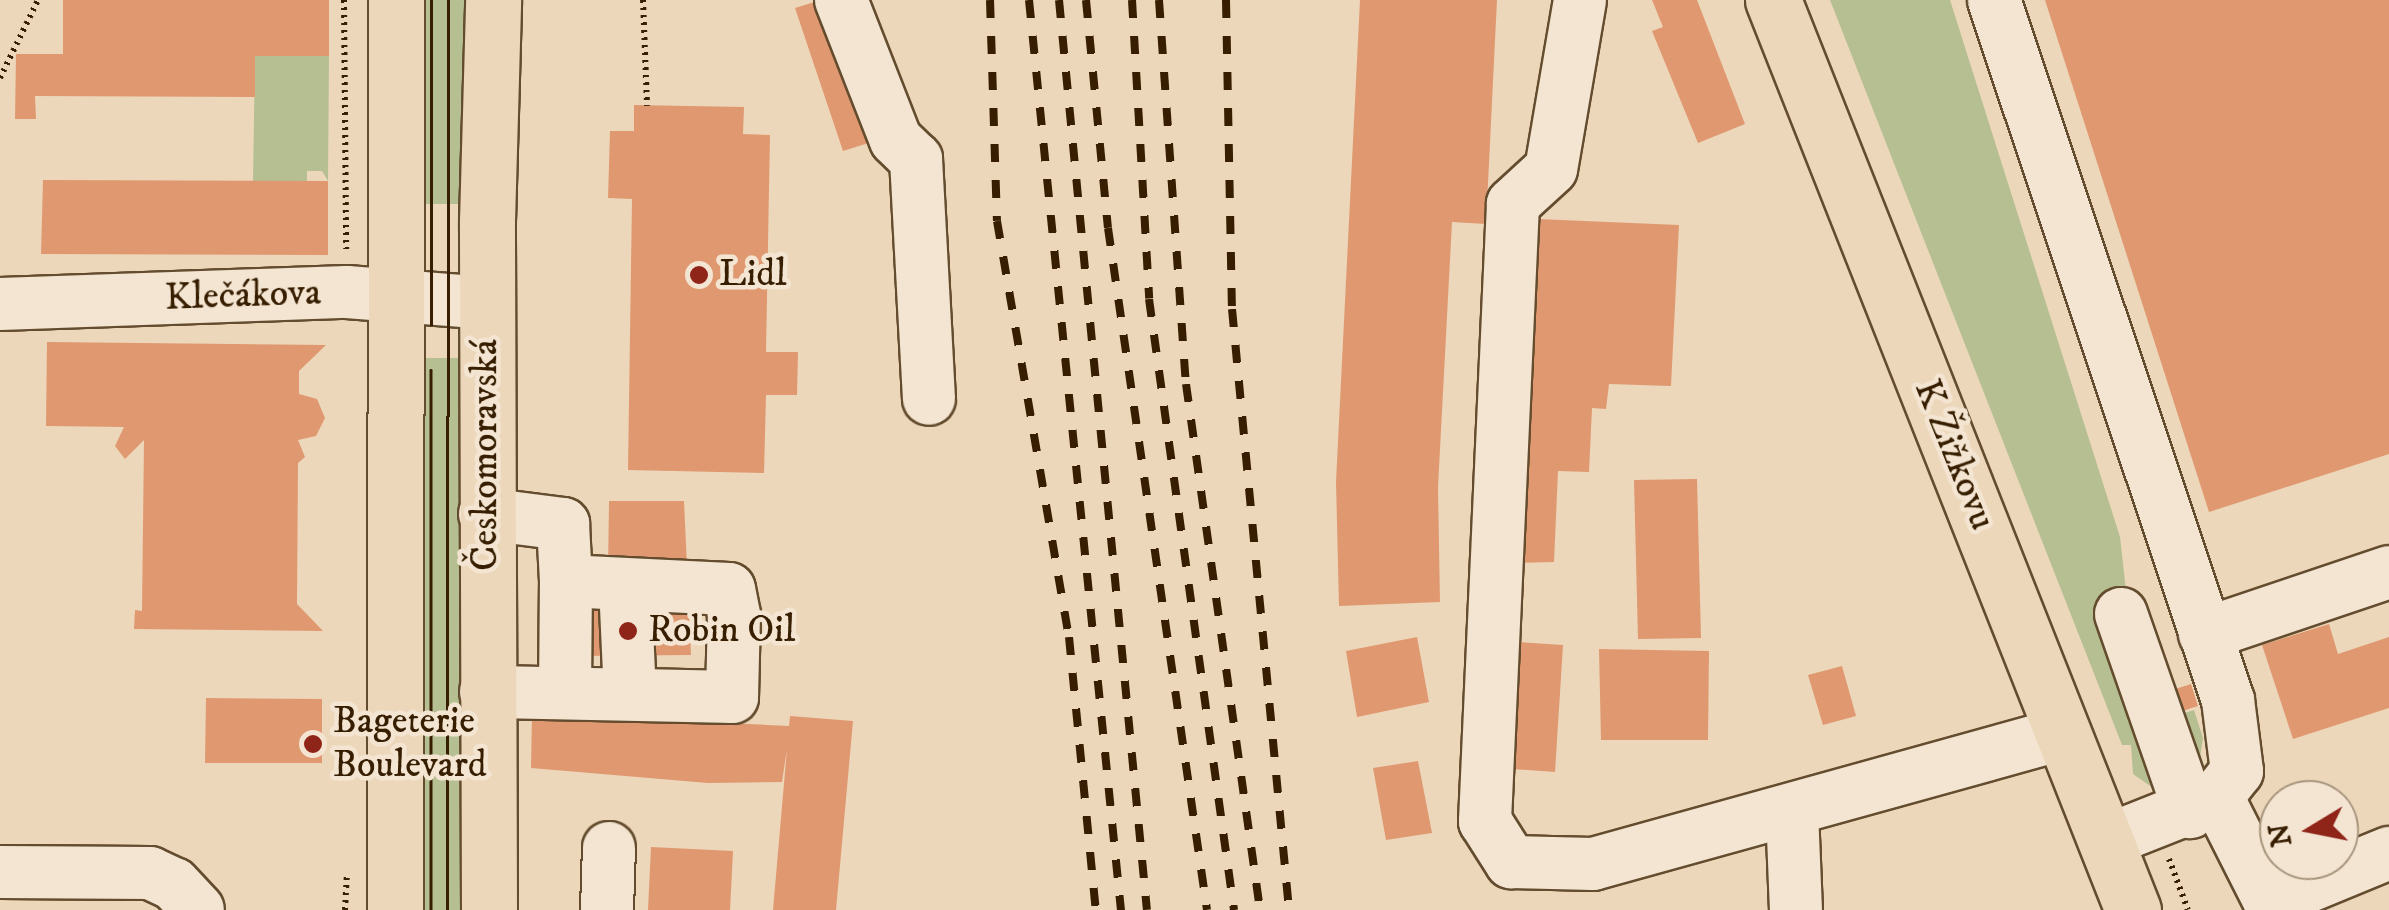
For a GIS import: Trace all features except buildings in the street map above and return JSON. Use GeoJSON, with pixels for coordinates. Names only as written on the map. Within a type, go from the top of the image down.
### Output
{"type":"FeatureCollection","features":[{"type":"Feature","properties":{"kind":"main road"},"geometry":{"type":"LineString","coordinates":[[394,910],[370,294],[396,0]]}},
{"type":"Feature","properties":{"kind":"main road","name":"Českomoravská"},"geometry":{"type":"LineString","coordinates":[[489,910],[486,303],[493,0]]}},
{"type":"Feature","properties":{"kind":"main road","name":"K Žižkovu"},"geometry":{"type":"LineString","coordinates":[[1773,0],[2106,841],[2158,904]]}},
{"type":"Feature","properties":{"kind":"street"},"geometry":{"type":"LineString","coordinates":[[842,0],[896,140],[916,159],[929,399]]}},
{"type":"Feature","properties":{"kind":"street"},"geometry":{"type":"LineString","coordinates":[[1580,0],[1550,168],[1512,204],[1485,822],[1511,862],[1593,864],[2064,732]]}},
{"type":"Feature","properties":{"kind":"street"},"geometry":{"type":"LineString","coordinates":[[1994,0],[2228,700],[2237,772],[2203,805],[2106,841]]}},
{"type":"Feature","properties":{"kind":"street","name":"Klečákova"},"geometry":{"type":"LineString","coordinates":[[0,304],[370,294],[486,303]]}},
{"type":"Feature","properties":{"kind":"street"},"geometry":{"type":"LineString","coordinates":[[486,514],[563,524],[565,693]]}},
{"type":"Feature","properties":{"kind":"street"},"geometry":{"type":"LineString","coordinates":[[2206,634],[2389,572]]}},
{"type":"Feature","properties":{"kind":"street"},"geometry":{"type":"LineString","coordinates":[[486,692],[732,697],[734,616],[729,589],[566,581]]}},
{"type":"Feature","properties":{"kind":"street"},"geometry":{"type":"LineString","coordinates":[[625,584],[630,694]]}},
{"type":"Feature","properties":{"kind":"street"},"geometry":{"type":"LineString","coordinates":[[2120,614],[2203,805],[2270,902],[2389,853]]}},
{"type":"Feature","properties":{"kind":"street"},"geometry":{"type":"LineString","coordinates":[[1792,811],[1796,910]]}},
{"type":"Feature","properties":{"kind":"street"},"geometry":{"type":"LineString","coordinates":[[607,910],[609,848]]}},
{"type":"Feature","properties":{"kind":"street"},"geometry":{"type":"LineString","coordinates":[[0,872],[150,873],[174,884],[198,910]]}},
{"type":"Feature","properties":{"kind":"path"},"geometry":{"type":"LineString","coordinates":[[0,78],[38,0]]}},
{"type":"Feature","properties":{"kind":"path"},"geometry":{"type":"LineString","coordinates":[[344,0],[370,294]]}},
{"type":"Feature","properties":{"kind":"path"},"geometry":{"type":"LineString","coordinates":[[643,0],[647,106]]}},
{"type":"Feature","properties":{"kind":"path"},"geometry":{"type":"LineString","coordinates":[[2158,904],[2188,910]]}},
{"type":"Feature","properties":{"kind":"green space"},"geometry":{"type":"Polygon","coordinates":[[[417,0],[466,0],[466,204],[417,204],[417,0]]]}},
{"type":"Feature","properties":{"kind":"green space"},"geometry":{"type":"Polygon","coordinates":[[[1830,0],[1950,0],[2120,537],[2143,742],[2173,717],[2194,710],[2203,738],[2198,771],[2156,790],[2133,774],[2131,745],[2122,745],[1830,0]]]}},
{"type":"Feature","properties":{"kind":"green space"},"geometry":{"type":"Polygon","coordinates":[[[255,56],[329,56],[328,181],[322,171],[307,171],[307,181],[253,181],[255,56]]]}},
{"type":"Feature","properties":{"kind":"green space"},"geometry":{"type":"Polygon","coordinates":[[[417,358],[465,358],[468,910],[420,910],[417,358]]]}},
{"type":"Feature","properties":{"kind":"tram line"},"geometry":{"type":"LineString","coordinates":[[431,0],[431,325]]}},
{"type":"Feature","properties":{"kind":"tram line"},"geometry":{"type":"LineString","coordinates":[[447,910],[448,0]]}},
{"type":"Feature","properties":{"kind":"tram line"},"geometry":{"type":"LineString","coordinates":[[431,370],[431,910]]}},
{"type":"Feature","properties":{"kind":"railway"},"geometry":{"type":"LineString","coordinates":[[990,0],[997,221],[1069,637],[1096,910]]}},
{"type":"Feature","properties":{"kind":"railway"},"geometry":{"type":"LineString","coordinates":[[1029,0],[1121,910]]}},
{"type":"Feature","properties":{"kind":"railway"},"geometry":{"type":"LineString","coordinates":[[1059,0],[1147,910]]}},
{"type":"Feature","properties":{"kind":"railway"},"geometry":{"type":"LineString","coordinates":[[1086,0],[1108,228],[1207,910]]}},
{"type":"Feature","properties":{"kind":"railway"},"geometry":{"type":"LineString","coordinates":[[1132,0],[1149,299],[1234,910]]}},
{"type":"Feature","properties":{"kind":"railway"},"geometry":{"type":"LineString","coordinates":[[1159,0],[1186,384],[1260,910]]}},
{"type":"Feature","properties":{"kind":"railway"},"geometry":{"type":"LineString","coordinates":[[1226,0],[1232,309],[1289,910]]}},
{"type":"Feature","properties":{"kind":"place","name":"Lidl"},"geometry":{"type":"Point","coordinates":[699,275]}},
{"type":"Feature","properties":{"kind":"place","name":"Robin Oil"},"geometry":{"type":"Point","coordinates":[628,631]}},
{"type":"Feature","properties":{"kind":"place","name":"Bageterie Boulevard"},"geometry":{"type":"Point","coordinates":[313,744]}}]}
